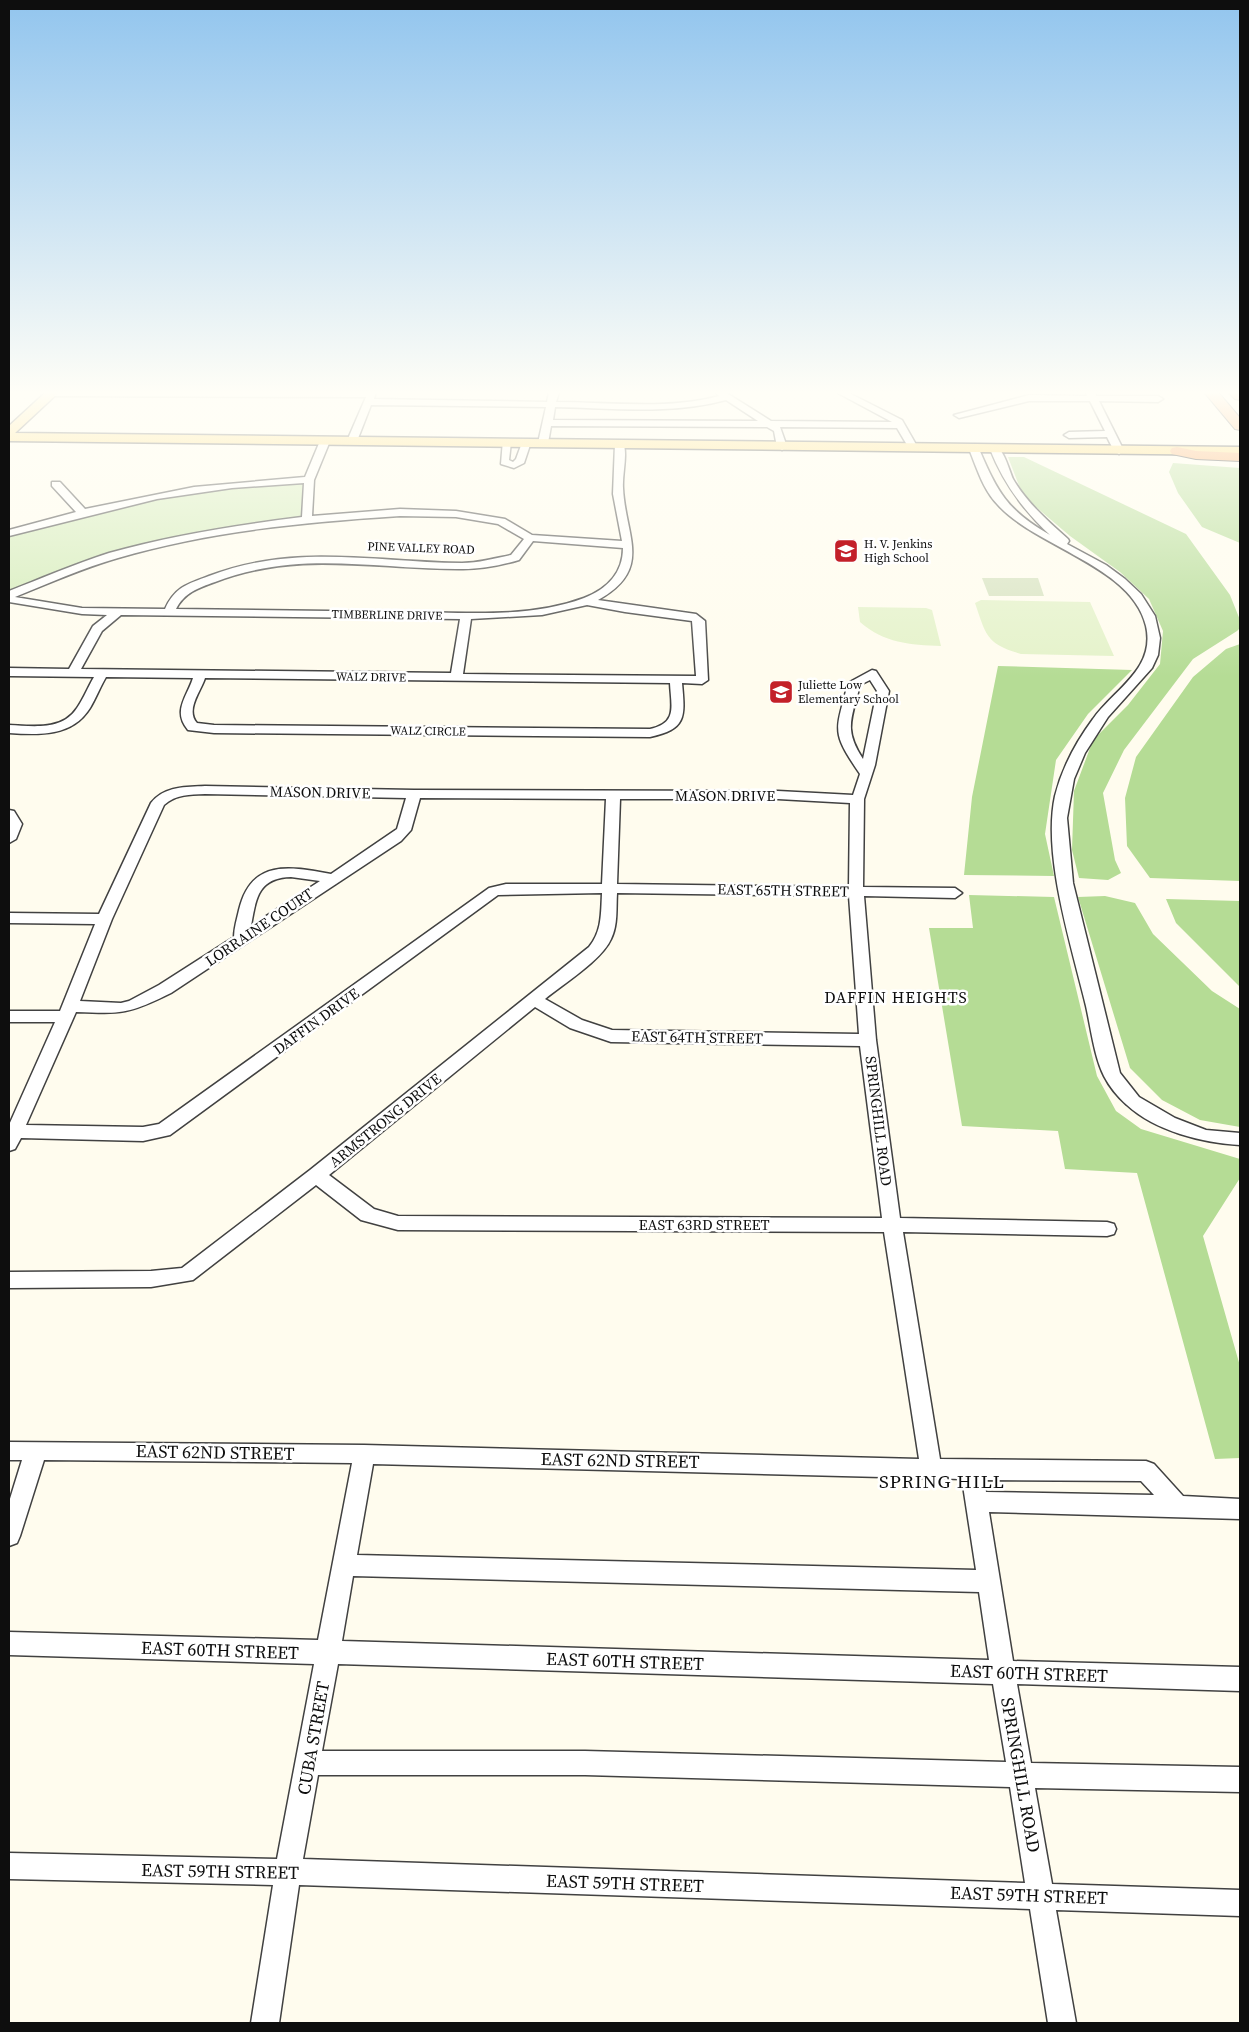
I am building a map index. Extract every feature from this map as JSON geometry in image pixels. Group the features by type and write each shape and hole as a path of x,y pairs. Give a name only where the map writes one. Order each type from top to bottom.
{"street":[{"path":"59,487 82,512"},
{"path":"9,533 82,512 174,492 220,487"},
{"path":"307,520 309,487"},
{"name":"TIMBERLINE DRIVE","path":"9,597 82,611 466,616 533,615 586,601 614,586 627,565 628,545 618,496 618,487"},
{"path":"992,487 1001,503 1042,536 1102,567 1136,596 1149,615 1154,642 1151,660 1104,714 1083,744 1066,780 1061,805 1061,862 1112,1075 1133,1101 1169,1123 1205,1136 1240,1139"},
{"path":"1011,487 1018,497 1076,553"},
{"path":"9,597 86,564 164,543 264,525 392,512 460,515 505,524 518,529 530,538 628,545"},
{"name":"PINE VALLEY ROAD","path":"168,612 177,595 198,584 249,568 278,562 319,559 464,566 514,558 530,538"},
{"name":"WALZ DRIVE","path":"9,672 702,680 699,622 696,618 625,610 586,601"},
{"path":"72,672 97,629 119,611"},
{"path":"456,678 466,616"},
{"path":"9,729 61,728 74,722 83,710 102,674"},
{"name":"SPRINGHILL ROAD","path":"866,773 847,745 843,730 854,683 872,674 883,691 862,794 857,799 856,891 868,1040 892,1224 931,1468"},
{"name":"WALZ CIRCLE","path":"200,675 186,714 192,727 200,729 243,730 650,733 664,731 673,726 677,719 676,680"},
{"name":"MASON DRIVE","path":"12,1137 67,1012 104,919 158,803 166,796 179,792 205,790 414,794 778,795 857,799"},
{"name":"LORRAINE COURT","path":"9,1016 121,1008 134,1005 165,990 396,838 404,830 414,794"},
{"name":"ARMSTRONG DRIVE","path":"9,1280 151,1279 186,1275 316,1175 535,1000 594,951 604,938 608,925 613,794"},
{"path":"9,814 15,824 9,839"},
{"path":"244,939 241,936 252,895 262,881 287,872 332,879"},
{"name":"EAST 65TH STREET","path":"610,888 956,893"},
{"name":"DAFFIN DRIVE","path":"12,1137 143,1134 164,1130 494,891 506,889 610,888"},
{"path":"9,918 104,919"},
{"name":"EAST 64TH STREET","path":"535,1000 576,1024 611,1036 868,1040"},
{"name":"EAST 63RD STREET","path":"316,1175 368,1215 398,1223 892,1224 1107,1228"},
{"path":"9,1536 36,1450"},
{"name":"EAST 62ND STREET","path":"9,1451 364,1454 931,1468 1146,1471 1178,1506"},
{"name":"CUBA STREET","path":"265,2023 288,1872 364,1454"},
{"name":"SPRINGHILL ROAD","path":"971,1468 988,1581 1062,2023"},
{"path":"976,1502 1240,1509"},
{"path":"344,1565 988,1581"},
{"name":"EAST 60TH STREET","path":"9,1643 1240,1679"},
{"path":"308,1763 585,1764 1021,1776 1240,1779"},
{"name":"EAST 59TH STREET","path":"9,1866 288,1872 1240,1903"}],"green space":[{"path":"254,487 305,487 303,517 198,534 68,570 9,592 9,535 68,518 179,494"},
{"path":"1019,487 1087,487 1186,534 1230,595 1240,620 1240,628 1237,631 1193,659 1124,750 1103,793 1115,860 1121,873 1108,880 1079,878 1072,850 1074,791 1093,740 1128,705 1160,664 1163,631 1149,599 1120,572 1070,536 1023,496"},
{"path":"1175,487 1240,487 1240,543 1202,527"},
{"path":"982,578 1038,578 1044,596 989,596"},
{"path":"981,600 1090,602 1114,656 1021,654 1009,650 994,642 985,631 975,603"},
{"path":"858,607 926,608 932,610 941,646 908,644 888,639 860,622"},
{"path":"1240,644 1240,881 1150,878 1127,846 1125,798 1136,757 1193,677 1226,649"},
{"path":"998,666 1132,670 1088,714 1056,760 1045,834 1054,876 964,875 972,797"},
{"path":"969,895 1054,897 1097,1076 1116,1111 1141,1129 1240,1159 1240,1178 1203,1236 1240,1366 1240,1458 1215,1459 1137,1173 1065,1169 1058,1131 962,1126 929,928 973,928"},
{"path":"1105,896 1135,903 1153,934 1212,991 1240,1009 1240,1127 1200,1120 1162,1100 1130,1068 1078,897"},
{"path":"1166,899 1240,901 1240,987 1176,923"}],"place":[{"name":"H. V. Jenkins High School","path":"846,551"},
{"name":"Juliette Low Elementary School","path":"781,692"}],"district":[{"name":"DAFFIN HEIGHTS","path":"896,997"},
{"name":"SPRING HILL","path":"942,1481"}]}
